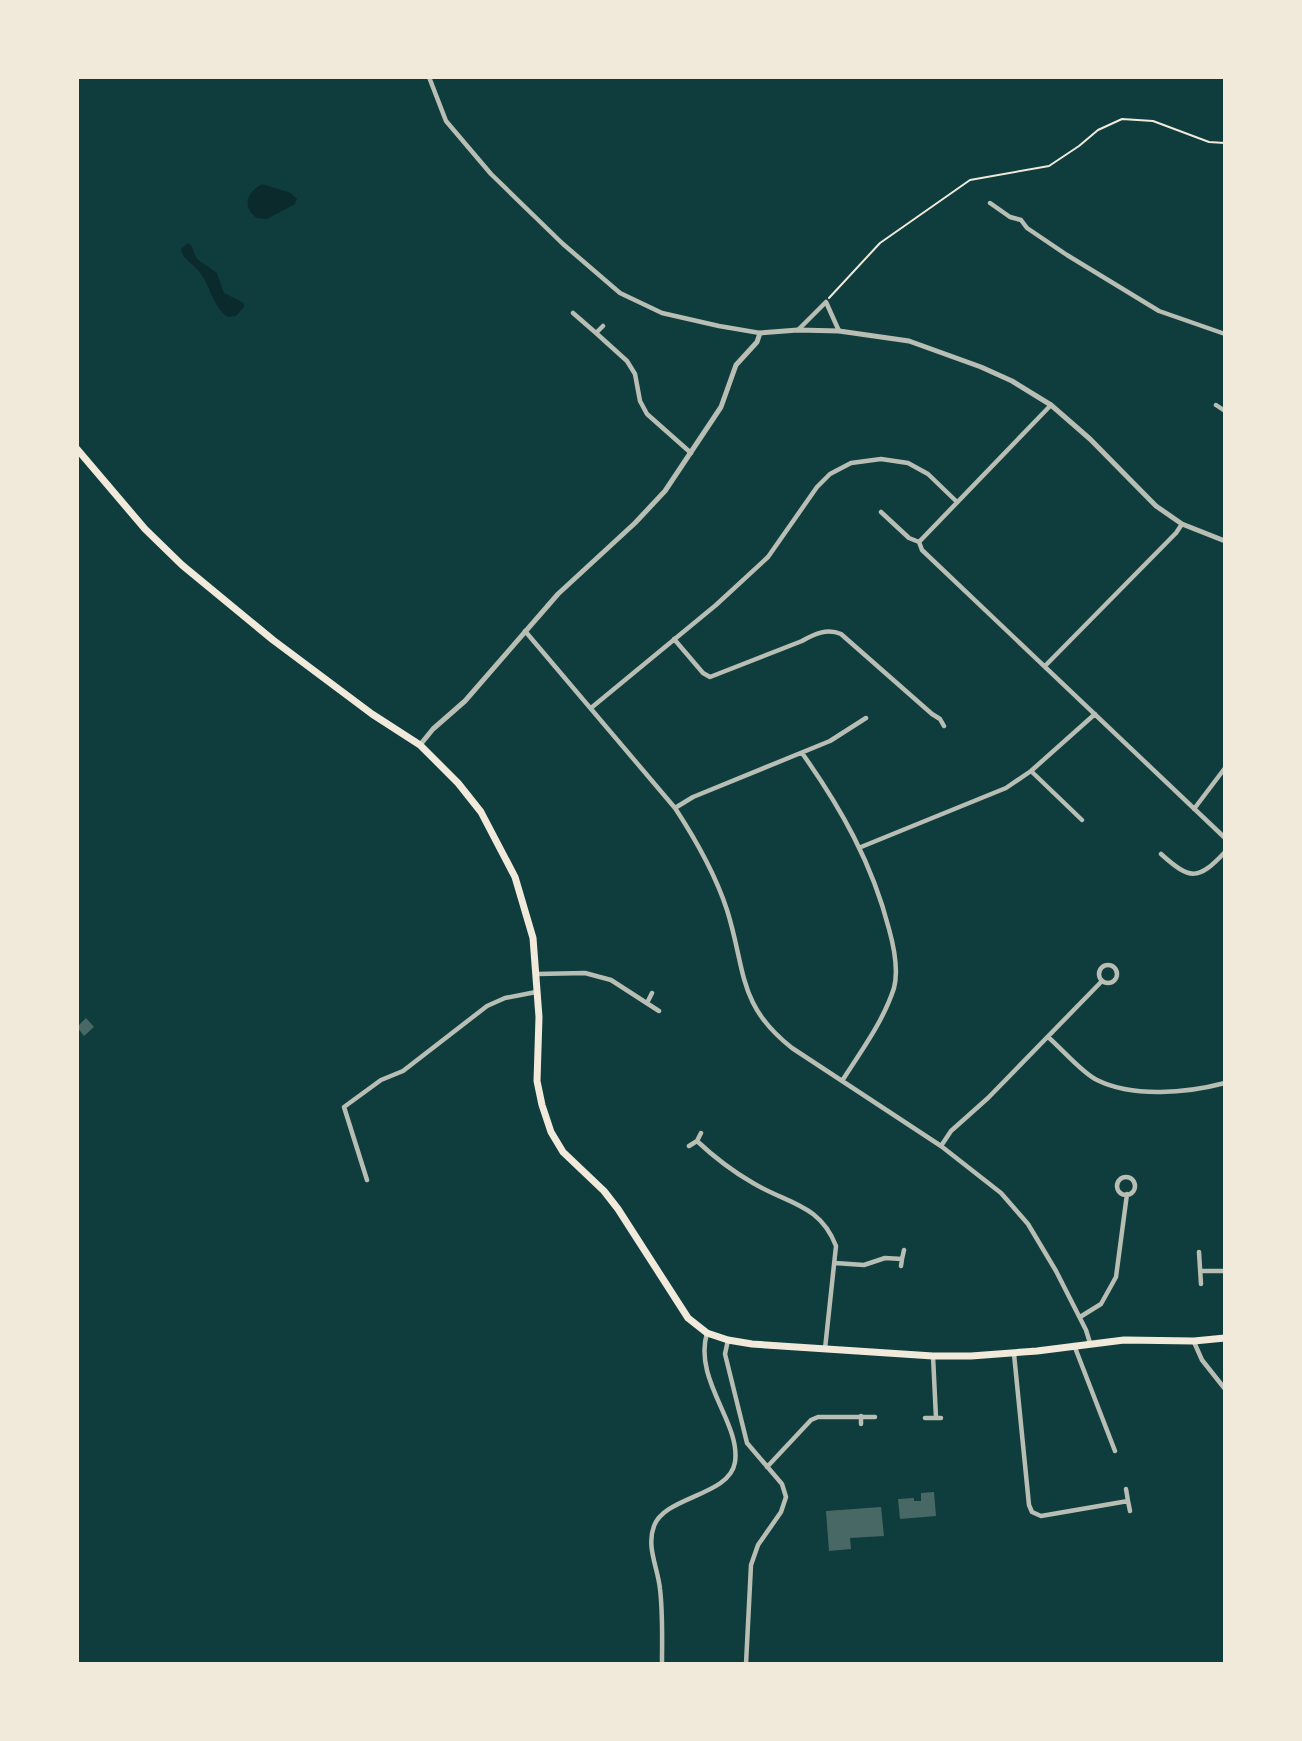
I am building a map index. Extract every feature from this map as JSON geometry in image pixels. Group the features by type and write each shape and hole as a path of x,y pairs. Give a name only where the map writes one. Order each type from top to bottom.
{"main road":[{"path":"77,449 145,529 191,572 273,640 372,714 420,745 458,783 493,831 515,877 533,938 539,1017 537,1081 551,1132 563,1152 604,1191 618,1209 688,1318 708,1333 727,1340 933,1356 1014,1353 1124,1340 1194,1341 1225,1338"}],"street":[{"path":"429,77 446,121 491,174 563,244 620,293 662,313 761,333 839,331 909,341 991,372 1051,405 1090,439 1156,506 1182,524 1225,541"},
{"path":"990,203 1010,217 1021,220 1027,228 1067,255 1159,311 1225,334"},
{"path":"798,330 826,302 839,331"},
{"path":"573,313 628,361 635,374 640,401 647,414 692,453"},
{"path":"596,333 603,326"},
{"path":"420,745 433,729 465,701 558,594 658,499 721,407 736,365 757,342 761,333"},
{"path":"919,542 1051,405"},
{"path":"1216,405 1225,411"},
{"path":"591,708 716,605 768,557 817,486 830,474 851,463 881,458 908,463 928,474 956,501"},
{"path":"881,512 909,538 919,542 922,550 1225,838"},
{"path":"1045,666 1182,524"},
{"path":"525,631 675,808 695,838 727,912 743,983 756,1012 773,1034 941,1146 1001,1192 1028,1224 1080,1317 1090,1343"},
{"path":"674,639 703,674 710,677 802,642 815,633 834,631 841,634 940,719 944,726"},
{"path":"861,848 952,812 1010,785 1031,771 1095,714"},
{"path":"675,808 693,797 830,741 866,718"},
{"path":"802,752 834,799 861,848 881,896 895,951 895,985 881,1021 842,1081"},
{"path":"1194,809 1225,768"},
{"path":"1031,771 1082,820"},
{"path":"1161,854 1179,870 1200,874 1209,869 1225,852"},
{"path":"1112,966 1117,973 1115,979 1108,983 1102,981 1099,973 1101,968 1112,966"},
{"path":"537,974 584,973 611,980 659,1011"},
{"path":"941,1146 951,1131 1102,981"},
{"path":"367,1180 344,1107 381,1080 403,1071 487,1006 505,998 537,992"},
{"path":"647,1003 652,993"},
{"path":"1048,1037 1095,1080 1137,1093 1210,1087 1225,1083"},
{"path":"689,1146 697,1141 701,1133"},
{"path":"697,1141 722,1164 754,1185 808,1209 820,1218 831,1232 836,1246 825,1349"},
{"path":"1080,1317 1101,1304 1116,1277 1127,1194"},
{"path":"901,1266 904,1250"},
{"path":"1199,1252 1201,1284"},
{"path":"835,1263 864,1265 885,1258 902,1259"},
{"path":"1202,1271 1225,1271"},
{"path":"662,1664 660,1586 652,1542 654,1526 669,1508 692,1499 732,1471 735,1462 734,1444 712,1388 704,1353 708,1333"},
{"path":"727,1340 725,1354 747,1443 784,1488 786,1502 758,1545 751,1565 746,1664"},
{"path":"1194,1341 1202,1360 1225,1388"},
{"path":"1074,1345 1115,1451"},
{"path":"1014,1353 1032,1512 1041,1516 1128,1501"},
{"path":"925,1418 939,1418 933,1356"},
{"path":"861,1416 861,1424"},
{"path":"767,1467 811,1420 818,1417 875,1417"},
{"path":"734,1444 747,1443"},
{"path":"1126,1489 1130,1511"}],"path":[{"path":"826,302 880,243 970,180 1049,166 1098,130 1122,119 1153,121 1209,142 1225,143"}],"water":[{"path":"262,184 291,193 297,199 295,204 267,219 257,218 249,209 248,200 253,191"},
{"path":"188,243 197,259 217,273 224,293 244,303 236,316 228,317 222,312 198,270 183,255 181,249"}],"building":[{"path":"86,1018 94,1027 84,1036 77,1027"},
{"path":"934,1492 936,1516 900,1519 898,1499 914,1498 914,1501 921,1501 921,1493"},
{"path":"881,1507 884,1536 850,1538 851,1549 829,1551 826,1511"}]}
